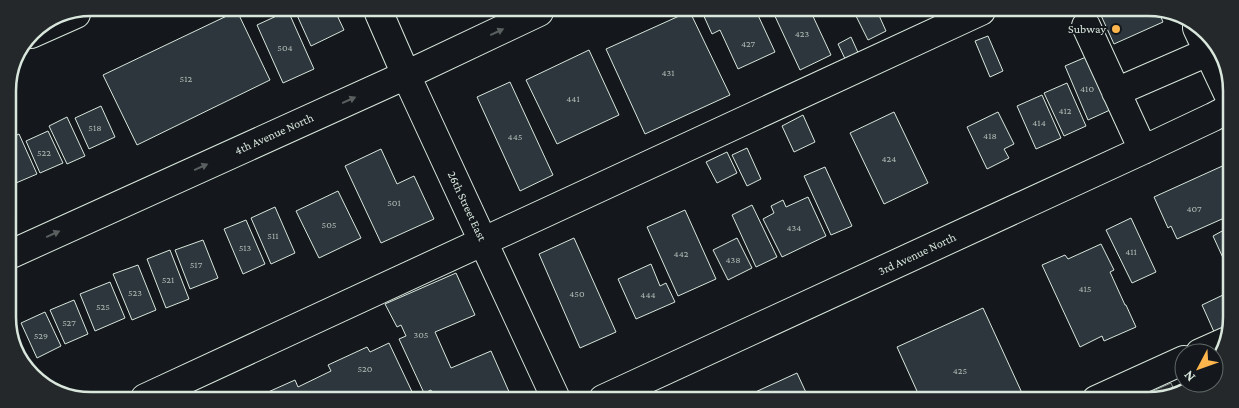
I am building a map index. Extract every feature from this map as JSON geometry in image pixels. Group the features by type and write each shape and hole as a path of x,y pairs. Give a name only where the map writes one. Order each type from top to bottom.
{"street":[{"name":"26th Street East","path":"380,16 553,392"},
{"name":"4th Avenue North","path":"16,252 530,16"},
{"path":"159,392 804,91 970,16"},
{"path":"1086,26 1143,150"},
{"path":"1204,42 1221,80"},
{"path":"1116,92 1208,52"},
{"name":"3rd Avenue North","path":"618,392 1223,112"},
{"path":"1114,392 1174,365"}],"shaded area":[{"path":"1171,383 1173,387 1162,390 1151,392"}],"building":[{"path":"227,16 239,16 270,80 137,145 103,75"},
{"path":"276,16 290,16 314,69 283,83 257,25"},
{"path":"297,16 337,16 344,30 311,46"},
{"path":"679,16 692,16 730,95 645,134 606,49"},
{"path":"704,16 758,16 775,52 738,69 720,30 712,34"},
{"path":"775,16 813,16 831,55 800,70"},
{"path":"856,16 879,16 886,31 868,40"},
{"path":"1101,16 1161,18 1163,22 1114,44"},
{"path":"988,36 1003,71 990,77 975,41"},
{"path":"851,37 860,57 847,63 838,44"},
{"path":"589,50 619,115 557,144 526,80"},
{"path":"1086,57 1110,110 1088,120 1065,66"},
{"path":"510,82 553,175 520,191 477,97"},
{"path":"1067,83 1086,126 1064,136 1044,93"},
{"path":"1042,95 1061,138 1036,149 1017,106"},
{"path":"101,106 115,137 89,149 75,118"},
{"path":"894,112 928,183 884,204 850,133"},
{"path":"998,112 1014,144 1004,149 1009,158 987,169 967,127"},
{"path":"803,115 815,142 794,152 782,126"},
{"path":"67,117 85,156 67,164 49,126"},
{"path":"48,131 63,163 40,173 26,141"},
{"path":"19,134 37,174 16,183 16,135"},
{"path":"747,148 761,179 747,186 732,155"},
{"path":"381,149 397,184 414,176 434,219 381,243 345,166"},
{"path":"727,152 737,173 717,183 706,162"},
{"path":"1223,166 1223,221 1222,219 1177,239 1171,226 1168,228 1154,197"},
{"path":"825,167 852,226 831,235 804,176"},
{"path":"338,191 361,238 319,258 296,211"},
{"path":"808,197 826,236 782,257 763,219 774,213 771,206 783,200 786,207"},
{"path":"752,205 777,257 756,267 732,215"},
{"path":"275,207 295,253 271,264 251,218"},
{"path":"685,210 716,279 678,296 647,227"},
{"path":"1131,218 1156,272 1132,283 1106,230"},
{"path":"246,220 265,264 243,274 224,229"},
{"path":"1223,231 1223,258 1213,236"},
{"path":"574,238 616,332 580,348 539,254"},
{"path":"737,238 752,268 728,280 713,250"},
{"path":"203,240 218,278 190,289 175,250"},
{"path":"1101,244 1114,270 1110,272 1136,327 1104,341 1102,336 1080,347 1042,265 1065,255 1068,259"},
{"path":"170,250 189,299 166,308 147,259"},
{"path":"651,264 660,286 666,283 675,302 636,319 618,279"},
{"path":"138,265 156,310 132,320 113,274"},
{"path":"456,273 475,315 435,332 451,368 491,351 509,392 432,392 431,390 424,392 399,339 406,336 401,325 397,327 385,304"},
{"path":"110,282 125,318 95,331 80,294"},
{"path":"1223,295 1221,331 1215,334 1202,305"},
{"path":"74,300 88,334 65,344 50,310"},
{"path":"983,308 1022,392 917,392 897,347"},
{"path":"45,312 61,346 37,358 21,323"},
{"path":"389,343 412,392 268,392 295,380 298,387 331,371 328,365 367,347 370,352"},
{"path":"797,373 806,392 755,392"}],"place":[{"name":"Subway","path":"1116,29"}]}
